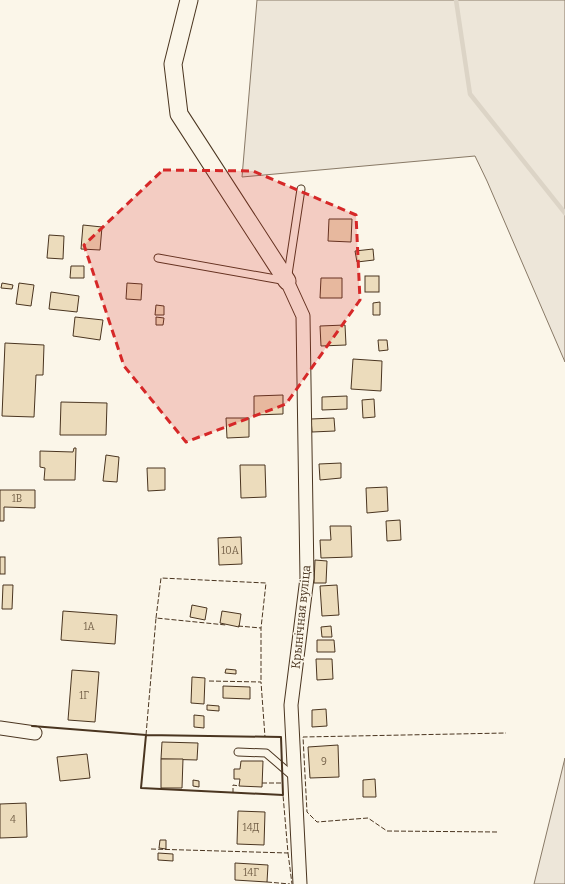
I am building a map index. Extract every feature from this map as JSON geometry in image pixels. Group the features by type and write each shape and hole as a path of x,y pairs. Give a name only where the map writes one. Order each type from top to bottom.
{"street":[{"path":"189,0 173,64 178,114 287,281"},
{"name":"Крынічная вуліца","path":"287,281 302,316 307,578 291,705 300,884"},
{"path":"0,728 35,733"}],"lane":[{"path":"158,258 287,281 301,189"},
{"path":"238,752 266,753 295,778"}],"highlighted area":[{"path":"163,170 253,171 356,215 360,300 286,404 186,442 124,366 84,245"}],"shaded area":[{"path":"257,0 565,0 565,362 475,156 242,177"},
{"path":"565,758 565,884 534,884"}],"building":[{"path":"329,219 352,219 351,242 328,241"},
{"path":"83,225 102,227 100,250 81,249"},
{"path":"49,235 64,236 63,259 47,258"},
{"path":"373,249 374,260 357,262 355,251"},
{"path":"71,266 84,266 84,278 70,278"},
{"path":"365,276 379,276 379,292 365,292"},
{"path":"321,278 342,278 342,298 320,298"},
{"path":"2,283 13,285 12,289 1,288"},
{"path":"19,283 34,285 31,306 16,304"},
{"path":"127,283 142,284 141,300 126,299"},
{"path":"51,292 79,296 77,312 49,309"},
{"path":"380,302 380,315 373,315 373,303"},
{"path":"156,305 164,306 164,315 155,315"},
{"path":"75,317 103,320 100,340 73,336"},
{"path":"156,317 164,318 163,325 156,325"},
{"path":"345,325 346,345 321,346 320,326"},
{"path":"378,340 387,340 388,350 379,351"},
{"path":"5,343 44,345 43,375 36,375 34,417 2,416"},
{"path":"353,359 382,361 381,391 351,389"},
{"path":"283,395 283,414 254,415 254,396"},
{"path":"347,396 347,409 322,410 322,397"},
{"path":"374,399 375,417 363,418 362,400"},
{"path":"61,402 107,403 106,435 60,435"},
{"path":"226,418 249,418 249,437 227,438"},
{"path":"334,418 335,431 312,432 311,419"},
{"path":"74,448 76,448 75,480 44,480 45,468 40,467 40,451 73,452"},
{"path":"106,455 119,457 117,482 103,481"},
{"path":"341,463 341,478 320,480 319,464"},
{"path":"240,465 265,465 266,497 241,498"},
{"path":"147,468 165,468 165,490 148,491"},
{"path":"387,487 388,511 367,513 366,488"},
{"path":"0,490 35,490 35,508 4,507 4,521 0,521"},
{"path":"400,520 401,540 387,541 386,521"},
{"path":"330,526 351,526 352,557 321,558 320,540 331,540"},
{"path":"241,537 242,564 219,565 218,538"},
{"path":"0,557 5,557 5,574 0,574"},
{"path":"315,560 327,561 326,583 314,583"},
{"path":"3,585 13,585 12,609 2,609"},
{"path":"337,585 339,615 322,616 320,586"},
{"path":"192,605 207,608 205,620 190,617"},
{"path":"63,611 117,615 115,644 61,640"},
{"path":"222,611 241,614 239,627 220,623"},
{"path":"331,626 332,637 322,637 321,627"},
{"path":"317,640 334,640 335,652 317,652"},
{"path":"316,659 332,659 333,679 317,680"},
{"path":"226,669 236,670 236,674 225,673"},
{"path":"72,670 99,672 95,722 68,720"},
{"path":"192,677 205,678 204,704 191,703"},
{"path":"223,686 250,687 250,699 223,698"},
{"path":"207,705 219,706 219,711 207,710"},
{"path":"326,709 327,726 312,727 312,710"},
{"path":"194,715 204,716 204,728 194,727"},
{"path":"162,742 198,743 197,760 161,759"},
{"path":"338,745 339,777 310,778 308,747"},
{"path":"87,754 90,778 60,781 57,757"},
{"path":"161,759 183,759 182,788 161,788"},
{"path":"241,761 263,761 262,787 239,786 240,779 234,779 234,769 240,769"},
{"path":"375,779 376,797 363,797 363,780"},
{"path":"193,780 199,781 199,787 193,786"},
{"path":"26,803 27,837 0,838 0,804"},
{"path":"238,811 265,812 264,845 237,844"},
{"path":"160,840 166,840 166,849 159,848"},
{"path":"158,853 173,854 173,861 158,860"},
{"path":"235,863 268,865 267,882 235,880"}],"waterway":[{"path":"456,0 470,94 565,213"}],"fence":[{"path":"156,618 161,578 266,583 261,628"},
{"path":"146,735 156,618 226,625"},
{"path":"238,626 261,628 261,682"},
{"path":"209,681 261,682 265,737"},
{"path":"497,832 387,831 368,818 317,822 307,812 303,737 506,733"},
{"path":"262,783 283,783"},
{"path":"233,793 233,785 239,786"},
{"path":"151,849 288,853 283,795"},
{"path":"288,853 292,884"},
{"path":"267,882 290,884"}],"wall":[{"path":"32,726 146,735 281,737 283,795 141,788 146,735"}]}
